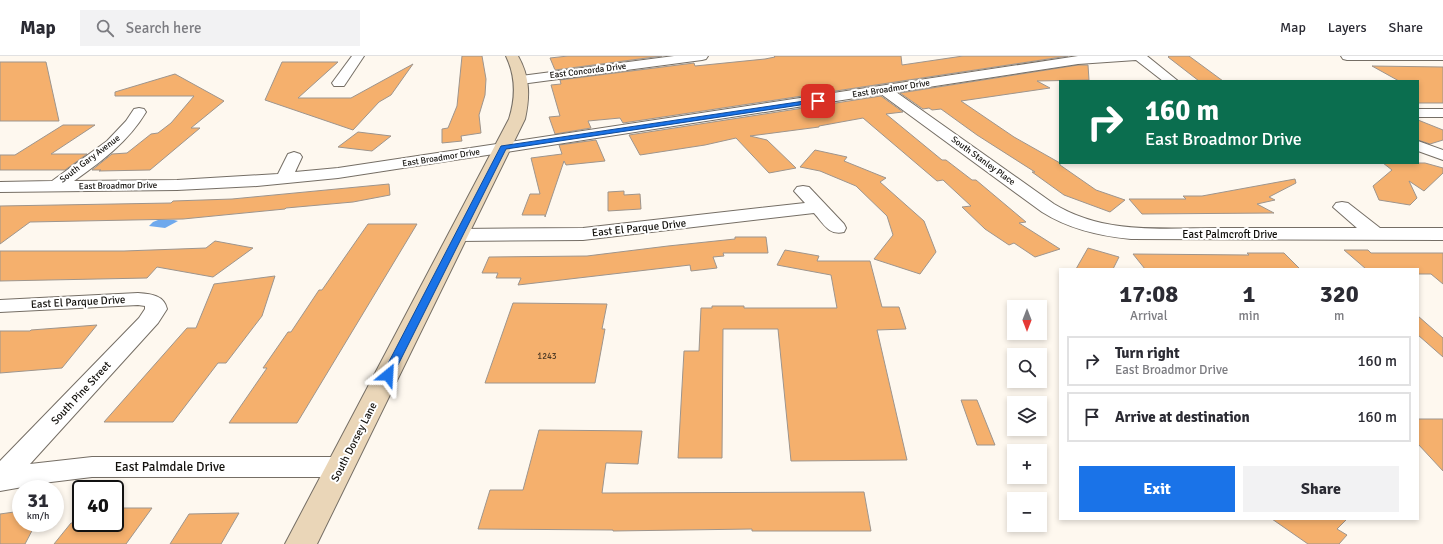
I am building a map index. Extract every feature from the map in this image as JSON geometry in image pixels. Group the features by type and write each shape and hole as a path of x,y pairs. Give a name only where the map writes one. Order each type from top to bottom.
{"street":[{"path":"339,83 358,56"},
{"name":"South Dorsey Lane","path":"301,544 504,148 520,110 522,94 521,80 512,56"},
{"name":"East Concorda Drive","path":"521,80 702,56"},
{"path":"1139,56 1169,80"},
{"name":"East Broadmor Drive","path":"0,187 177,185 284,178 366,169 1078,60 1139,56"},
{"path":"1347,56 1443,56"},
{"name":"South Stanley Place","path":"884,90 1048,208 1070,221 1085,226"},
{"name":"South Gary Avenue","path":"55,187 115,142 130,126 139,112"},
{"path":"1419,113 1443,113"},
{"path":"1419,146 1443,155"},
{"path":"284,178 294,157"},
{"path":"803,191 838,228"},
{"name":"East El Parque Drive","path":"459,235 583,234 762,215 818,207"},
{"path":"1342,207 1376,234"},
{"name":"East Palmcroft Drive","path":"1085,226 1100,230 1131,234 1443,234"},
{"name":"East El Parque Drive","path":"0,306 127,299 148,300 154,303"},
{"name":"South Pine Street","path":"0,480 147,323 156,309 154,303"},
{"name":"East Palmdale Drive","path":"0,480 51,471 92,467 340,467"}],"water":[{"path":"158,220 178,221 165,228 149,226"}],"building":[{"path":"462,56 482,56 486,79 485,95 479,115 481,133 461,136 462,141 442,143 442,129 448,128 457,106"},
{"path":"568,56 662,56 555,70 550,58"},
{"path":"774,56 901,56 902,65 963,56 1068,56 623,123 620,118 588,121 591,128 555,134 549,117 560,116 551,85 561,84 560,80 694,63 695,66 765,59 775,57"},
{"path":"1189,56 1222,80 1198,80 1168,57"},
{"path":"0,62 46,62 59,121 0,121"},
{"path":"282,62 338,62 298,98 351,98 413,64 391,95 379,102 353,130 265,100"},
{"path":"1078,65 1088,65 1089,80 1037,81 1050,88 961,101 1014,137 1059,162 1060,165 1096,190 1125,200 1110,212 1064,195 1032,172 1035,172 977,135 941,109 923,109 900,93"},
{"path":"1372,66 1443,67 1443,103 1419,103 1419,80 1397,80"},
{"path":"175,74 224,101 191,128 200,128 150,170 92,170 112,154 127,153 151,134 158,133 171,123 194,96 115,96 115,92"},
{"path":"881,96 903,112 886,114 942,160 946,160 972,180 976,180 1026,222 1019,223 1060,249 1035,257 1014,243 1009,245 985,229 962,207 971,206 943,180 937,181 863,118 819,127 750,136 767,140 796,168 769,173 736,138 705,145 640,155 629,135"},
{"path":"1419,120 1443,130 1443,140 1430,144 1419,140"},
{"path":"63,125 95,125 51,154 87,154 65,170 0,170 0,155 15,155"},
{"path":"358,132 391,136 372,151 338,147"},
{"path":"596,140 605,161 566,165 564,161 545,217 545,215 522,215 530,194 540,194 531,158 562,154 559,145"},
{"path":"815,150 847,157 844,161 886,178 880,182 924,221 936,252 920,274 874,259 893,235 887,216 856,186 820,171 800,167"},
{"path":"1425,163 1443,168 1443,173 1424,191 1409,181 1417,198 1410,205 1379,200 1373,186 1392,170 1384,164"},
{"path":"1295,179 1296,183 1269,197 1275,200 1257,204 1274,213 1142,214 1129,199 1186,199 1183,196 1202,196"},
{"path":"389,184 390,195 353,202 183,219 30,222 0,244 0,206 171,203 173,201 232,199"},
{"path":"624,191 624,195 640,194 641,209 608,211 608,192"},
{"path":"368,224 417,224 297,423 229,423 267,368 263,368 288,332 291,332 319,290 322,290"},
{"path":"735,237 766,237 768,253 723,253 724,256 713,257 717,268 691,271 690,265 518,285 521,278 496,278 498,273 482,273 489,257 587,256 735,239"},
{"path":"215,241 253,248 213,277 157,267 147,278 0,281 0,251 124,251 206,248"},
{"path":"1088,248 1119,257 1114,268 1077,268"},
{"path":"785,250 819,256 817,261 870,261 882,307 899,307 906,329 877,330 907,460 791,461 778,329 723,329 722,458 678,458 684,351 699,351 701,308 712,308 712,306 744,306 744,308 837,308 831,275 777,265"},
{"path":"1344,250 1368,250 1371,253 1443,253 1443,284 1431,274 1419,274 1419,268 1365,268"},
{"path":"1247,253 1284,253 1299,268 1144,268 1133,254 1249,255"},
{"path":"275,276 262,316 226,363 218,363 173,422 104,422 187,328 196,328 214,284"},
{"path":"513,303 607,304 602,329 605,329 595,383 485,383"},
{"path":"1419,317 1443,338 1443,357 1419,336"},
{"path":"97,325 62,368 0,373 0,331 30,331"},
{"path":"961,400 977,400 995,445 977,445"},
{"path":"1419,419 1443,419 1443,471 1419,445"},
{"path":"539,430 642,431 638,464 606,463 602,493 864,492 871,531 752,531 752,529 613,531 478,529 490,490 523,490"},
{"path":"124,508 152,508 126,544 54,544 71,523 72,532 124,532"},
{"path":"12,512 12,532 31,532 25,544 0,544 0,514"},
{"path":"239,513 221,544 170,544 189,514"},
{"path":"1273,520 1346,520 1337,529 1347,535 1339,544 1308,544"}],"route":[{"path":"388,375 477,198 504,148 818,101"}]}
